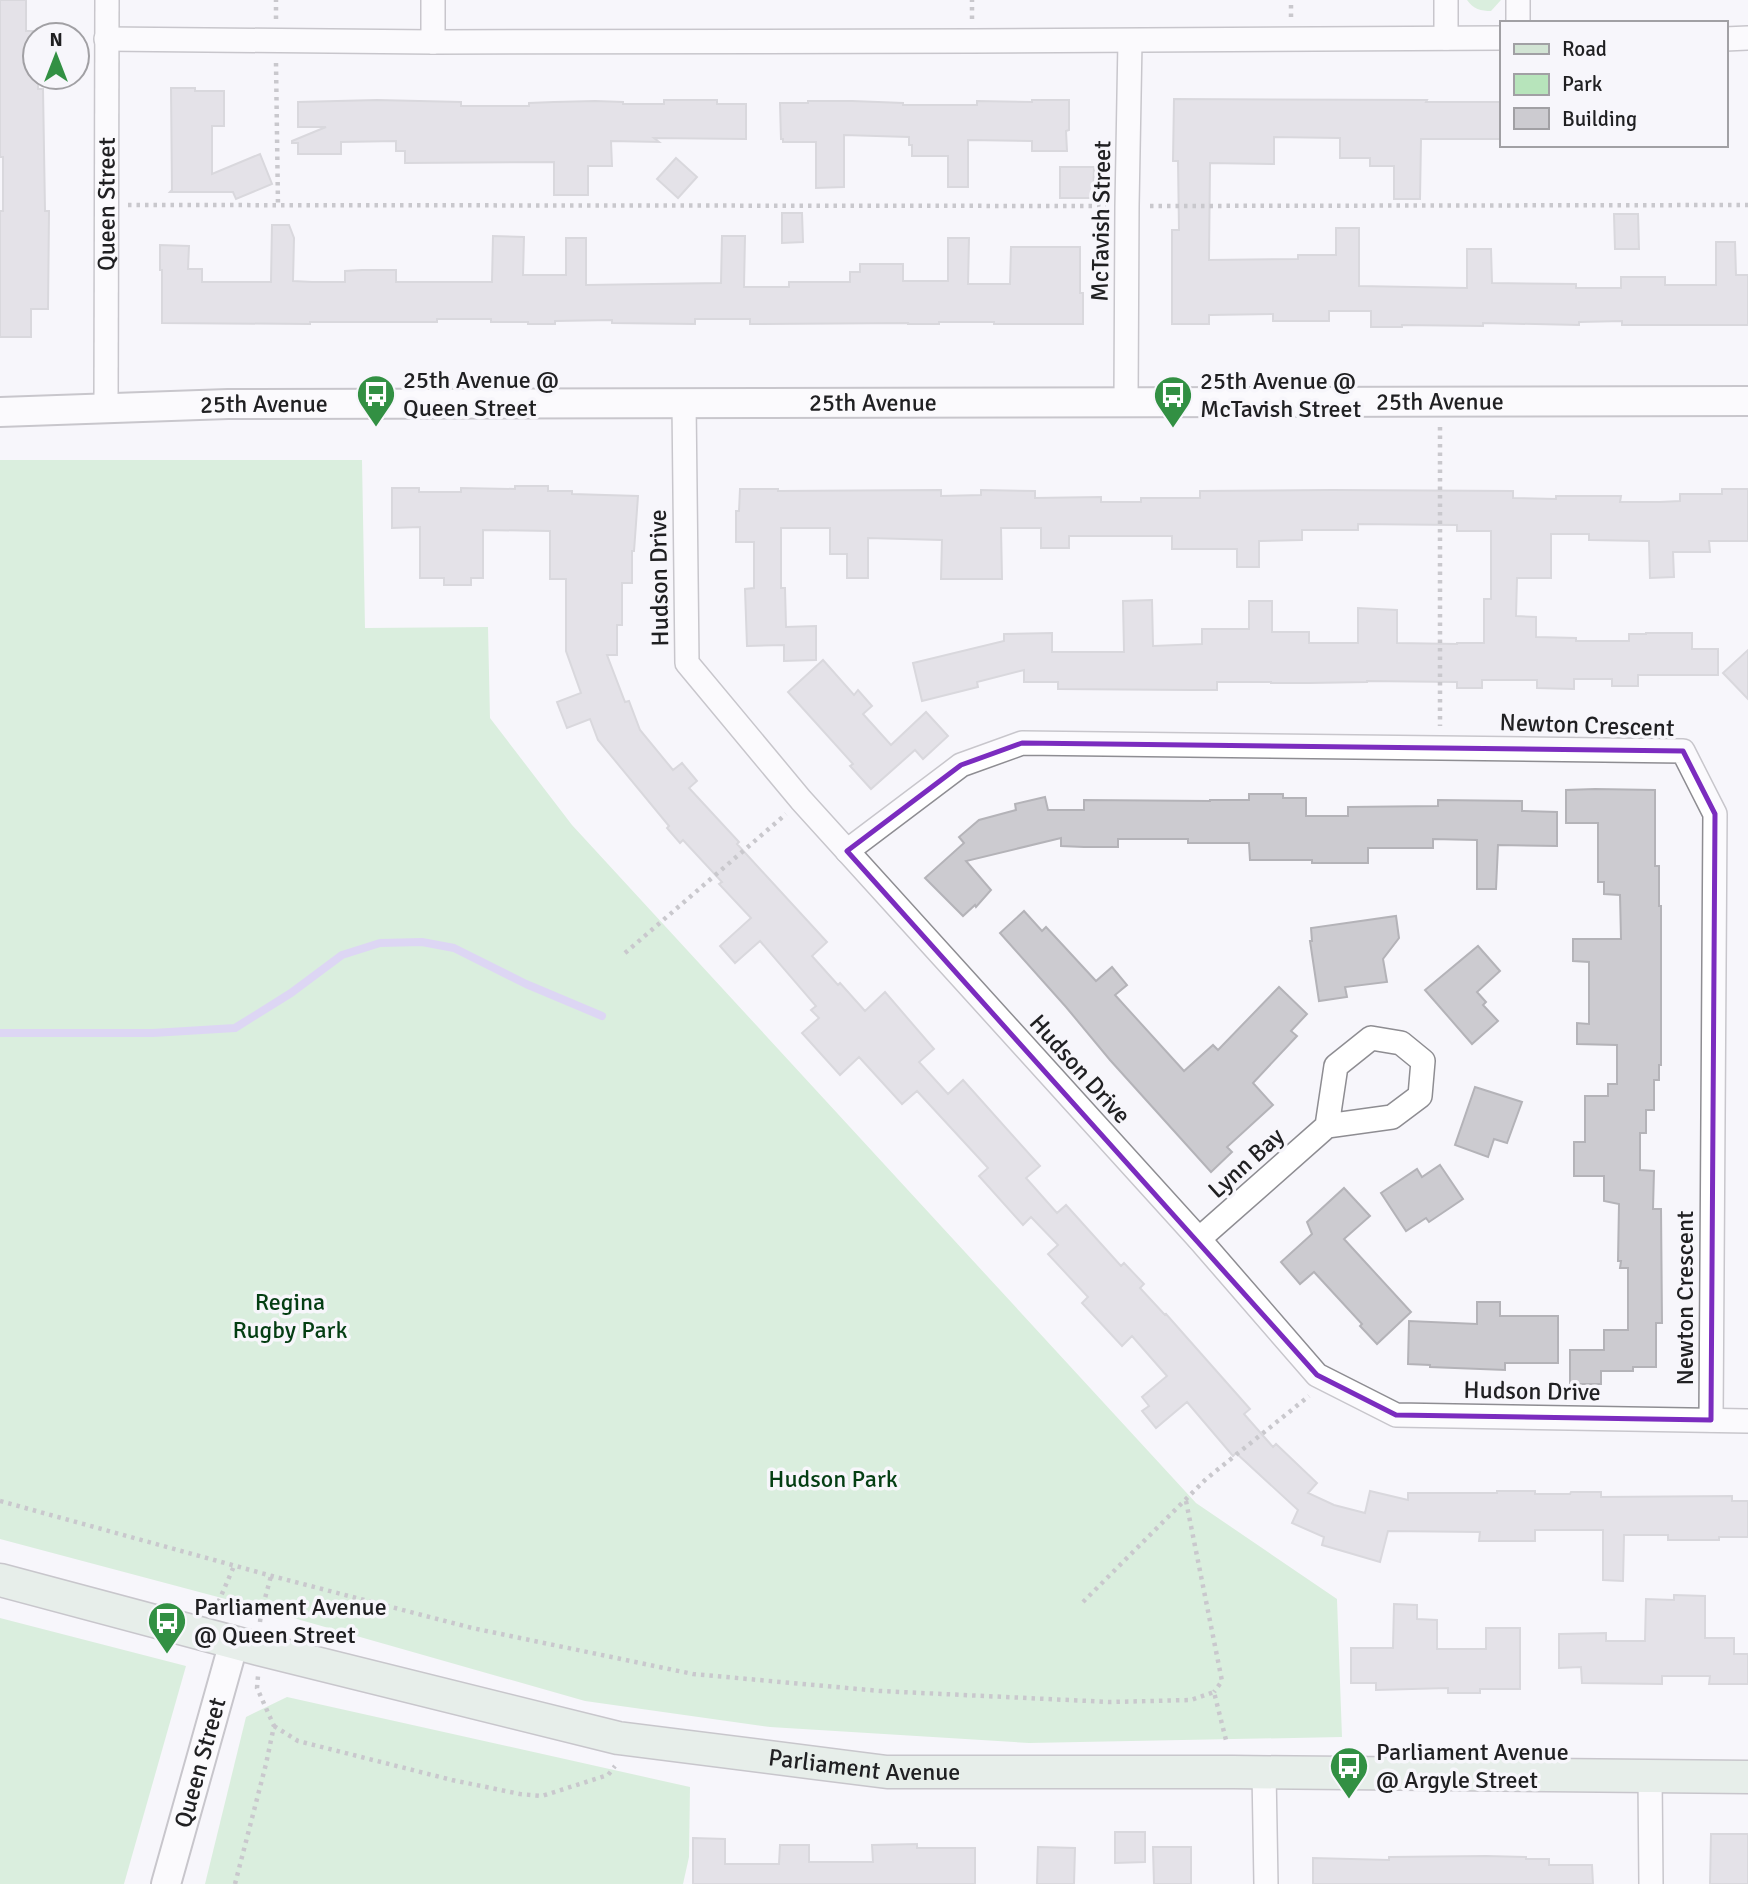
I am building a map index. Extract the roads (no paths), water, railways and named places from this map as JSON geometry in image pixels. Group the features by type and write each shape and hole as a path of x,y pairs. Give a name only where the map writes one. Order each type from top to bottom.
{"main road":[{"name":"Parliament Avenue","path":"0,1580 618,1738 887,1772 1264,1772 1748,1777"}],"street":[{"name":"Queen Street","path":"106,409 107,0"},
{"path":"433,0 433,42"},
{"path":"1446,0 1446,38"},
{"path":"1518,0 1518,21"},
{"path":"106,40 433,42 1500,38"},
{"path":"1727,39 1748,38"},
{"name":"McTavish Street","path":"1126,402 1130,41"},
{"name":"25th Avenue","path":"0,412 228,404 1748,401"},
{"name":"Hudson Drive","path":"684,403 687,663 847,851 1199,1239 1317,1374 1396,1415 1748,1420"},
{"name":"Newton Crescent","path":"847,851 961,765 1022,743 1683,751 1715,814 1711,1420"},
{"path":"1371,1038 1401,1043 1423,1061 1420,1096 1392,1117 1327,1126 1336,1066 1371,1038"},
{"name":"Lynn Bay","path":"1199,1239 1327,1126"},
{"name":"Queen Street","path":"166,1884 219,1638"},
{"path":"1264,1772 1266,1884"},
{"path":"1650,1777 1651,1884"}],"waterway":[{"path":"0,1033 153,1033 235,1028 291,993 342,955 380,943 422,942 454,948 526,984 602,1016"}],"place":[{"name":"25th Avenue @ Queen Street","path":"376,428"},
{"name":"25th Avenue @ McTavish Street","path":"1173,429"},
{"name":"Parliament Avenue @ Queen Street","path":"167,1655"},
{"name":"Parliament Avenue @ Argyle Street","path":"1349,1800"}],"park label":[{"name":"Regina Rugby Park","path":"290,1316"},
{"name":"Hudson Park","path":"833,1479"}]}
